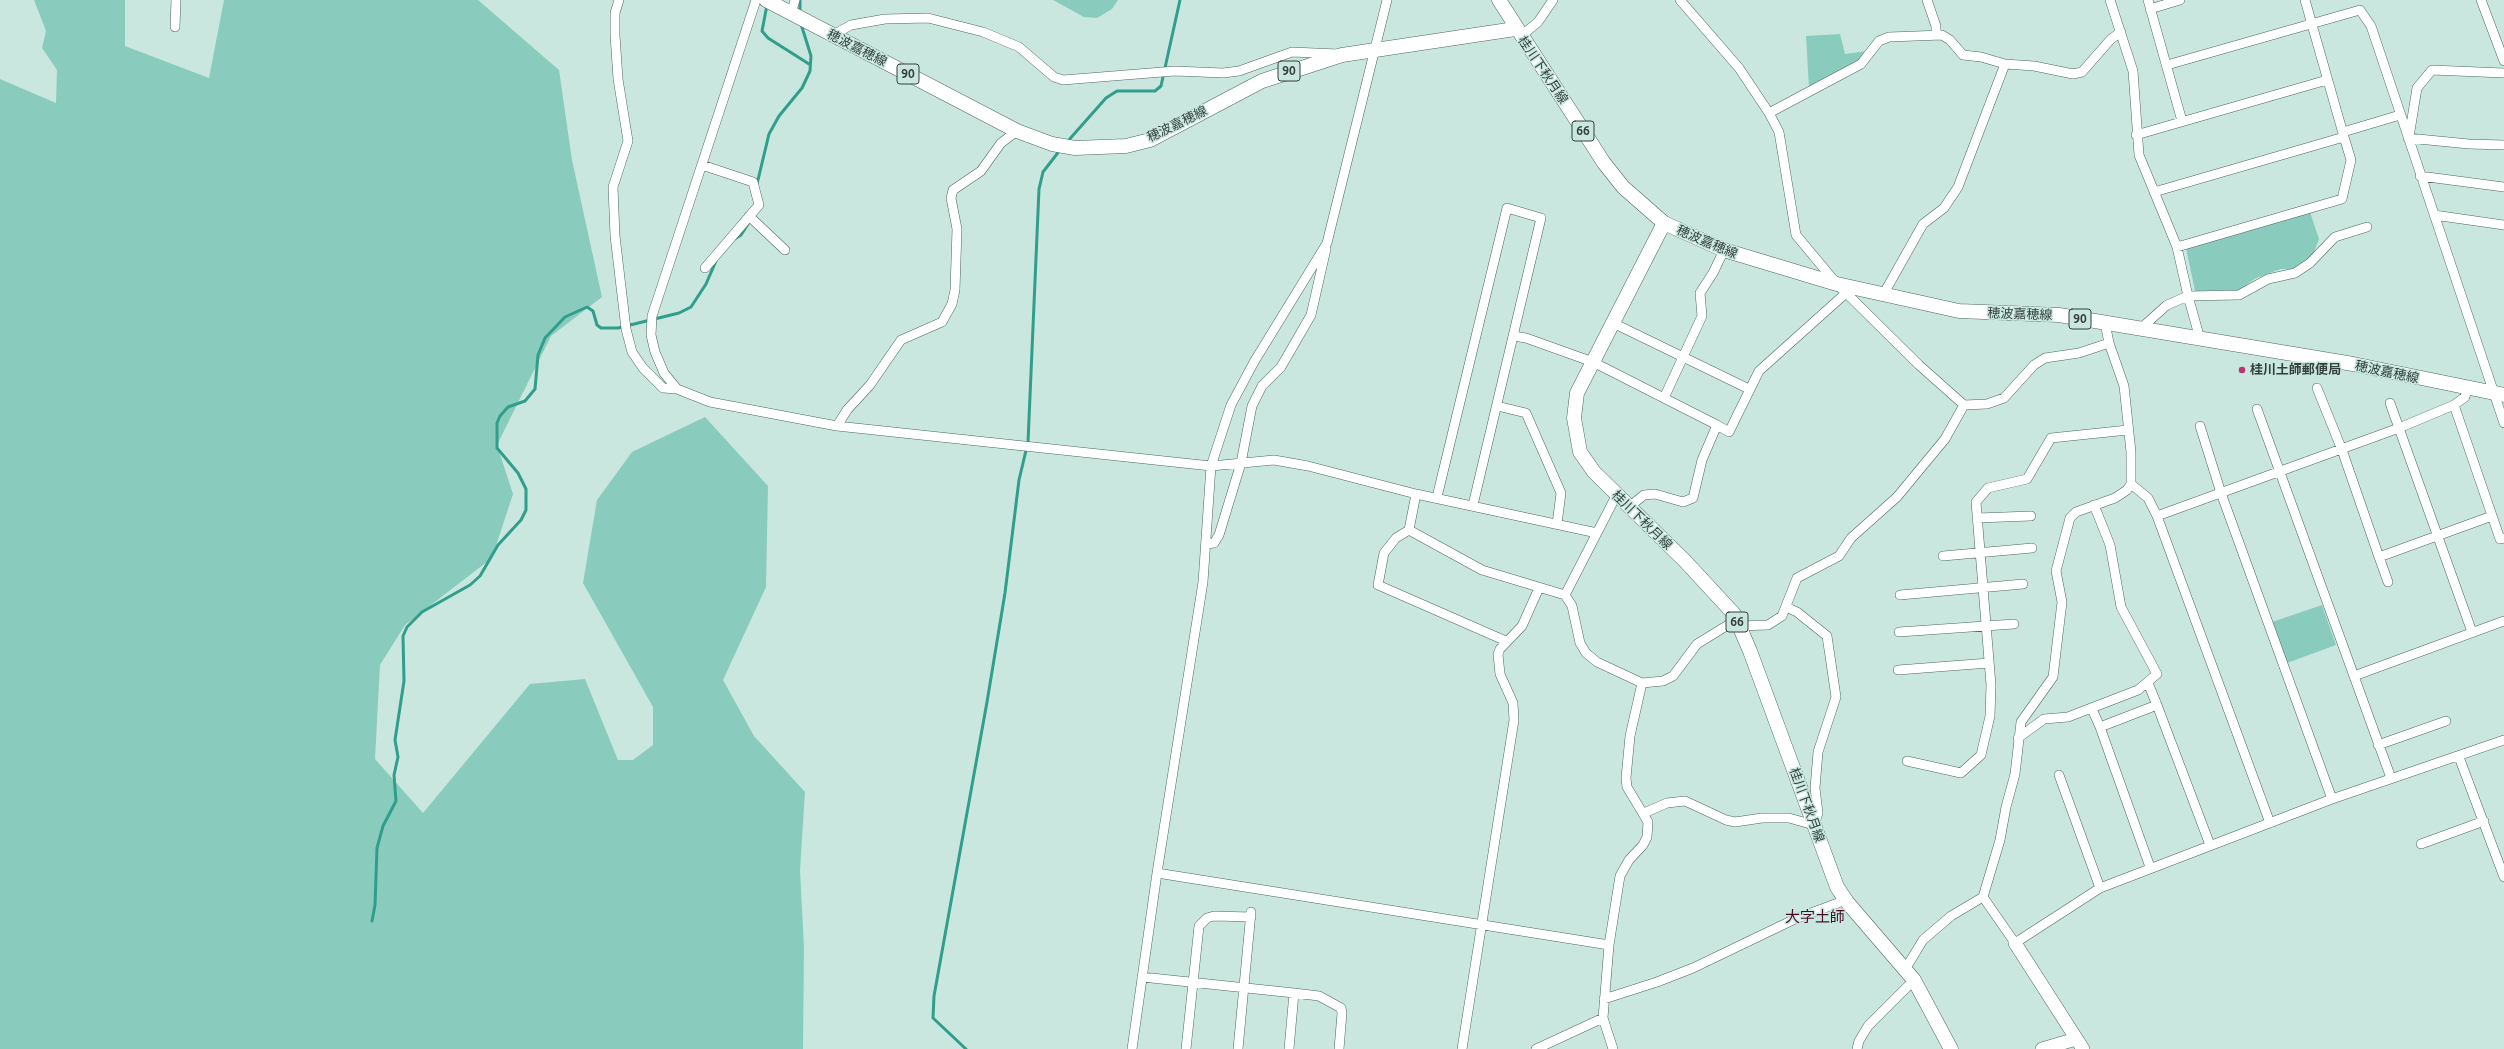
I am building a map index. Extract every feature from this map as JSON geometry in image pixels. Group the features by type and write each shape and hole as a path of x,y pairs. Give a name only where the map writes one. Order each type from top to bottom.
{"main road":[{"name":"穂波嘉穂線","path":"766,0 1017,131 1052,144 1075,148 1126,146 1150,140 1262,81 1342,55 1518,33"},
{"name":"桂川下秋月線","path":"1498,0 1604,164 1623,188 1664,223 1577,393 1574,418 1576,435 1586,462 1616,496 1630,507 1716,593 1738,623 1829,869 1845,898 1906,968 1951,1049"},
{"name":"穂波嘉穂線","path":"1664,223 1724,250 1842,289 1883,295 1959,311 2059,315 2139,330 2353,364 2468,389 2499,394"}],"street":[{"path":"175,27 176,0"},
{"path":"619,0 615,13 617,57 628,141 613,187 615,236 626,329 632,352 642,368 663,388 677,389 710,402 837,426 1211,466 1274,460 1308,466 1416,494 1474,505 1597,533"},
{"path":"677,389 664,373 655,352 651,335 652,316 756,0"},
{"path":"791,14 795,0"},
{"path":"1206,544 1214,543 1219,535 1241,463 1252,406 1262,386 1281,368 1311,315 1322,277 1327,243 1376,51 1387,0"},
{"path":"1518,33 1543,16 1553,0"},
{"path":"1680,0 1739,68 1769,113 1779,132 1796,235 1842,289 1919,365 1964,405 1987,404 2004,398 2034,365 2044,358 2079,353 2109,343"},
{"path":"1927,0 1936,26 1936,35"},
{"path":"2110,0 2133,71 2136,135 2139,155 2177,247 2188,296 2200,339"},
{"path":"2180,0 2149,4 2182,121"},
{"path":"2177,247 2342,199 2351,160 2305,0"},
{"path":"2481,0 2504,61"},
{"path":"2167,65 2360,10 2371,26 2420,176 2499,394 2504,423"},
{"path":"833,35 851,25 885,19 928,18 983,32 1019,47 1054,77 1063,80 1175,71 1223,73 1239,71 1292,52 1320,52 1342,55"},
{"path":"1769,113 1861,64 1880,41 1898,35 1942,35 1950,40 1963,55 1981,57 2005,64 2034,66 2073,74 2082,72 2111,39 2121,32"},
{"path":"1883,295 1923,224 1944,208 1958,187 2005,64"},
{"path":"2408,138 2417,88 2432,70 2504,73"},
{"path":"2136,135 2327,80"},
{"path":"2154,192 2344,134 2400,115"},
{"path":"837,426 846,410 870,385 901,340 942,322 952,304 955,290 957,228 951,198 953,190 981,171 1001,144 1017,131"},
{"path":"2408,138 2469,144 2504,145"},
{"path":"702,165 753,182 759,205 705,268"},
{"path":"2420,176 2504,187"},
{"path":"1436,497 1507,208 1540,218 1474,505"},
{"path":"2434,215 2504,224"},
{"path":"749,216 785,250"},
{"path":"2139,330 2167,305 2188,296 2239,295 2268,279 2295,273 2310,263 2328,242 2335,237 2368,227"},
{"path":"1132,1049 1157,873 1203,582 1211,466 1232,405 1254,362 1327,243"},
{"path":"1664,398 1684,358 1702,316 1700,293 1713,273 1724,250"},
{"path":"1513,336 1526,338 1593,362 1729,432 1759,371 1842,289"},
{"path":"1613,323 1749,389"},
{"path":"1906,968 1923,940 1951,916 1983,897 2000,840 2006,807 2015,774 2018,738 2026,713 2045,690 2053,677 2062,602 2056,571 2070,518 2076,512 2116,498 2127,490 2131,484 2131,452 2124,386 2109,343 2105,323"},
{"path":"2317,388 2342,450 2388,582"},
{"path":"2157,516 2399,428 2454,405 2465,397 2468,389"},
{"path":"2390,403 2472,632"},
{"path":"1409,530 1482,570 1565,595 1572,606 1580,643 1586,653 1597,662 1642,683 1663,681 1673,676 1697,644 1738,623 1768,625 1782,616 1796,578 1839,556 1851,538 1897,497 1935,451 1964,405"},
{"path":"2454,405 2500,539 2504,538"},
{"path":"1497,406 1526,412 1561,493 1557,524"},
{"path":"2257,409 2391,778"},
{"path":"1630,507 1644,495 1655,494 1683,502 1693,498 1702,460 1717,425"},
{"path":"2200,426 2222,493 2332,799"},
{"path":"1907,761 1961,773 1981,755 1990,716 1986,626 1976,502 1988,488 2027,479 2051,438 2128,430"},
{"path":"2131,484 2148,498 2157,516 2270,823"},
{"path":"1416,494 1409,530 1396,538 1384,553 1378,585 1506,641"},
{"path":"1565,595 1616,496"},
{"path":"2018,738 2044,719 2068,717 2138,690 2157,674 2121,607 2110,545 2094,505"},
{"path":"1977,518 2031,516"},
{"path":"2379,557 2492,516"},
{"path":"1943,556 2032,548"},
{"path":"1900,596 2024,584"},
{"path":"1462,1049 1514,720 1513,703 1500,674 1498,663 1500,648 1522,626 1539,588"},
{"path":"1644,813 1667,802 1685,801 1726,820 1735,822 1781,818 1814,826 1818,813 1816,788 1818,752 1836,697 1827,636 1797,612 1786,607"},
{"path":"2354,676 2504,621"},
{"path":"1899,632 2014,624"},
{"path":"1898,670 1988,663"},
{"path":"1613,1049 1603,1018 1609,945 1620,876 1646,837 1648,822 1644,813 1627,787 1626,778 1630,736 1642,683"},
{"path":"2148,683 2210,845"},
{"path":"2100,727 2157,705"},
{"path":"2092,709 2100,727 2150,867"},
{"path":"2378,745 2446,721"},
{"path":"2015,943 2100,888 2150,867 2332,799 2504,740"},
{"path":"2459,756 2504,877"},
{"path":"2059,775 2100,888"},
{"path":"2421,844 2484,821"},
{"path":"1157,873 1609,945"},
{"path":"1983,897 2015,943 2079,1044 2042,1049"},
{"path":"1604,999 1671,976 1795,919 1838,903 1845,898"},
{"path":"1186,1049 1198,931 1202,921 1214,916 1251,915 1238,1049"},
{"path":"1142,977 1319,996 1340,1008 1342,1013 1339,1049"},
{"path":"1857,1049 1859,1041 1868,1026 1914,980"},
{"path":"1289,1049 1294,993"},
{"path":"1536,1049 1603,1018"}],"green space":[{"path":"34,0 125,0 125,46 209,78 224,0 478,0 559,70 572,160 602,297 551,336 497,445 513,494 492,558 405,625 380,665 375,759 423,813 530,684 585,679 618,760 633,760 653,745 653,707 583,583 597,500 632,452 705,417 768,486 766,587 723,680 754,736 805,792 800,870 804,948 803,1049 0,1049 0,79 56,103 57,70 42,48 46,31"},
{"path":"1053,0 1118,0 1112,9 1097,18 1084,17"},
{"path":"1840,34 1845,54 1867,51 1859,62 1809,88 1806,36"},
{"path":"2310,212 2319,239 2313,255 2297,269 2281,269 2256,278 2239,290 2195,291 2186,248"},
{"path":"2322,605 2336,645 2287,663 2272,622"}],"waterway":[{"path":"800,0 800,12"},
{"path":"1067,142 1106,98 1117,91 1155,91 1161,86 1180,0"},
{"path":"767,5 762,31 768,38 809,64"},
{"path":"757,184 769,134 779,116 802,88 810,71 811,56 801,24"},
{"path":"966,1049 933,1018 934,996 987,702 1005,593 1019,480 1028,442 1039,189 1043,172 1060,150"},
{"path":"733,240 741,235 748,224"},
{"path":"372,921 375,905 377,848 383,826 396,801 394,775 398,757 395,740 404,681 403,636 407,627 422,612 470,585 480,576 498,545 521,520 526,510 526,489 518,473 497,448 497,423 500,416 508,407 525,401 535,389 538,355 545,338 565,317 587,307 593,311 597,325 601,328 618,328 679,313 691,307 706,284 716,261"}],"place":[{"name":"桂川土師郵便局","path":"2242,370"}],"district":[{"name":"大字土師","path":"1815,917"}]}
